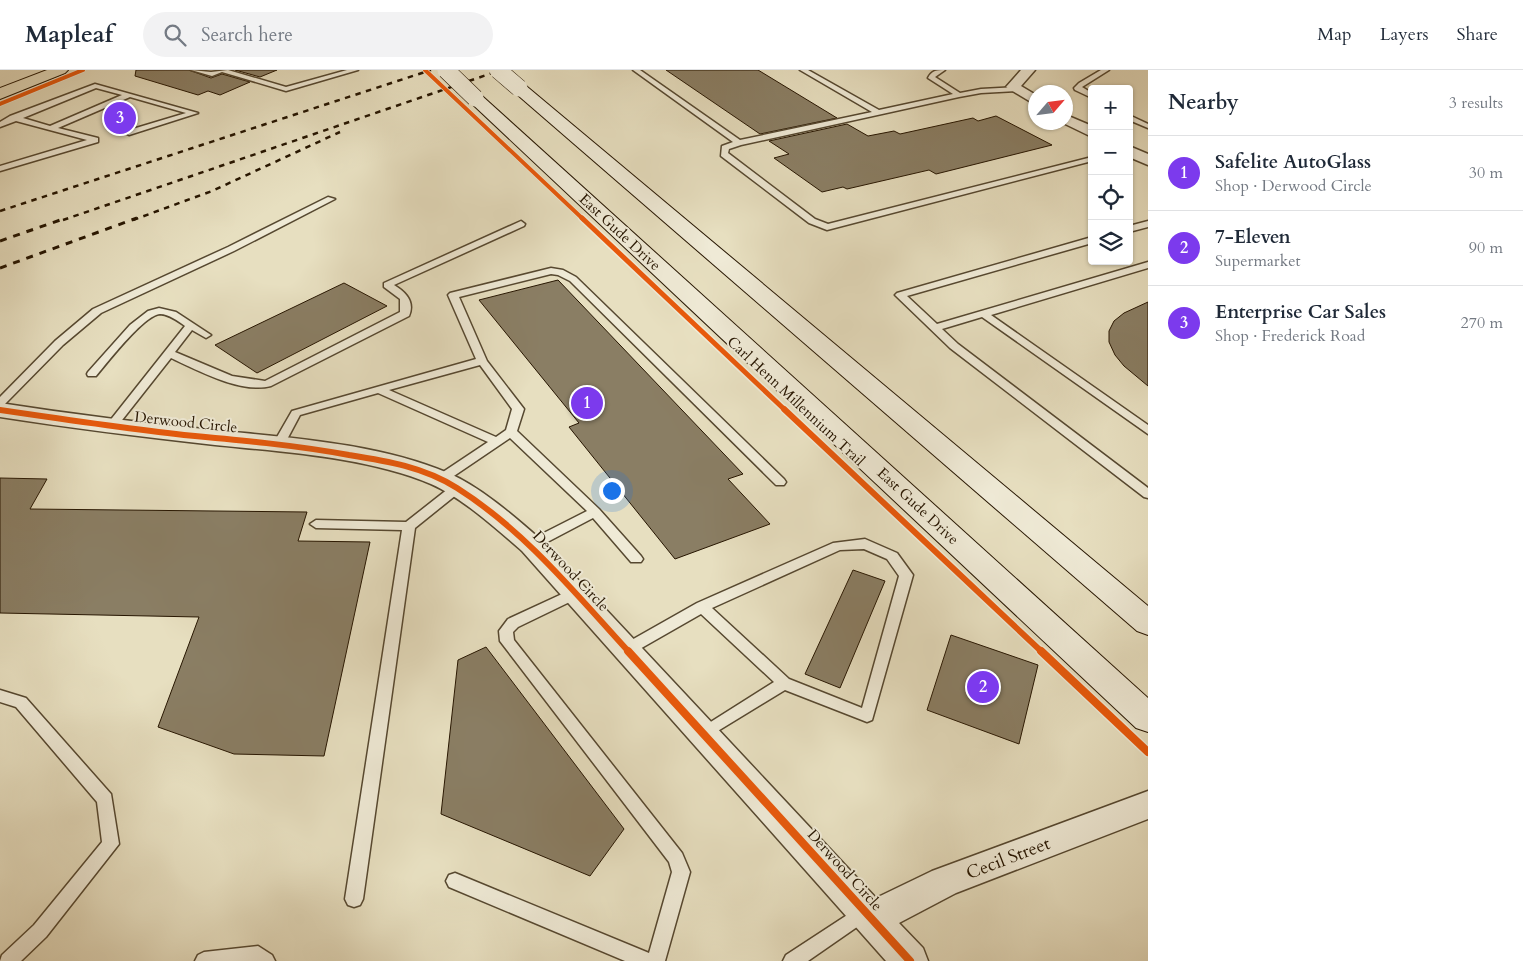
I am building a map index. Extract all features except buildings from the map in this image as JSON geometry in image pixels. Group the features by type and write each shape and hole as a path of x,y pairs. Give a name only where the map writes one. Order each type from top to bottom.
{"main road":[{"path":"0,94 60,70"},
{"name":"East Gude Drive","path":"446,70 1148,718"},
{"path":"498,70 1148,623"}],"street":[{"path":"1028,70 1013,87 1028,96"},
{"path":"1073,122 1088,130"},
{"path":"1133,153 1148,160"},
{"name":"Derwood Circle","path":"0,410 111,427 279,444 402,464 449,483 506,523 531,545 910,961"},
{"name":"Cecil Street","path":"868,915 944,882 1148,806"}],"lane":[{"path":"194,70 212,74 221,70 286,88 355,70"},
{"path":"636,70 739,143"},
{"path":"803,70 879,113"},
{"path":"942,70 932,74 931,78 959,95"},
{"path":"1088,94 1078,88 1081,84 1106,70"},
{"path":"0,125 95,86 194,113 129,134"},
{"path":"1017,89 981,91 959,95 739,143 725,148 724,154 812,221 827,227 1088,161"},
{"path":"51,128 129,94"},
{"path":"0,116 95,140 0,169"},
{"path":"1133,119 1148,126"},
{"path":"0,404 59,342 97,311 231,249 331,199"},
{"path":"169,353 230,380 246,384 267,384 406,314 407,304 404,296 387,285 520,224"},
{"path":"1133,228 1148,224"},
{"path":"1088,241 900,295 954,346 1148,494"},
{"path":"936,328 1148,265"},
{"path":"354,899 409,526 449,483 496,441 511,432 518,409 482,361 454,295 551,271 560,272 573,279 780,482"},
{"path":"92,374 144,317 158,311 172,314 206,335"},
{"path":"984,314 1148,430"},
{"path":"111,427 191,326"},
{"path":"279,444 296,413 482,361"},
{"path":"380,389 496,441"},
{"path":"511,432 595,512 636,559"},
{"path":"531,545 595,512"},
{"path":"316,524 409,526"},
{"path":"626,650 702,607 838,546 865,544 892,556 906,575 867,716 784,684 702,607"},
{"path":"575,594 513,623 506,631 507,641 676,858 680,872 656,961"},
{"path":"703,734 784,684"},
{"path":"0,696 21,702 105,799 111,844 40,931 8,961"},
{"path":"455,881 647,961"},
{"path":"792,961 868,915"},
{"path":"204,961 258,955 266,961"}],"railway":[{"path":"0,211 431,70"},
{"path":"63,220 501,70"},
{"path":"133,220 212,191 340,132"},
{"path":"0,241 66,218"},
{"path":"0,268 137,218"}],"cycle path":[{"path":"0,104 83,70"},
{"name":"Carl Henn Millennium Trail","path":"425,70 1148,752"},
{"path":"0,410 111,427 304,447 402,464 441,479 457,488 506,523 531,545 910,961"}],"place":[{"name":"Enterprise Car Sales","path":"120,118"},
{"name":"Safelite AutoGlass","path":"587,403"},
{"name":"7-Eleven","path":"983,687"}]}
